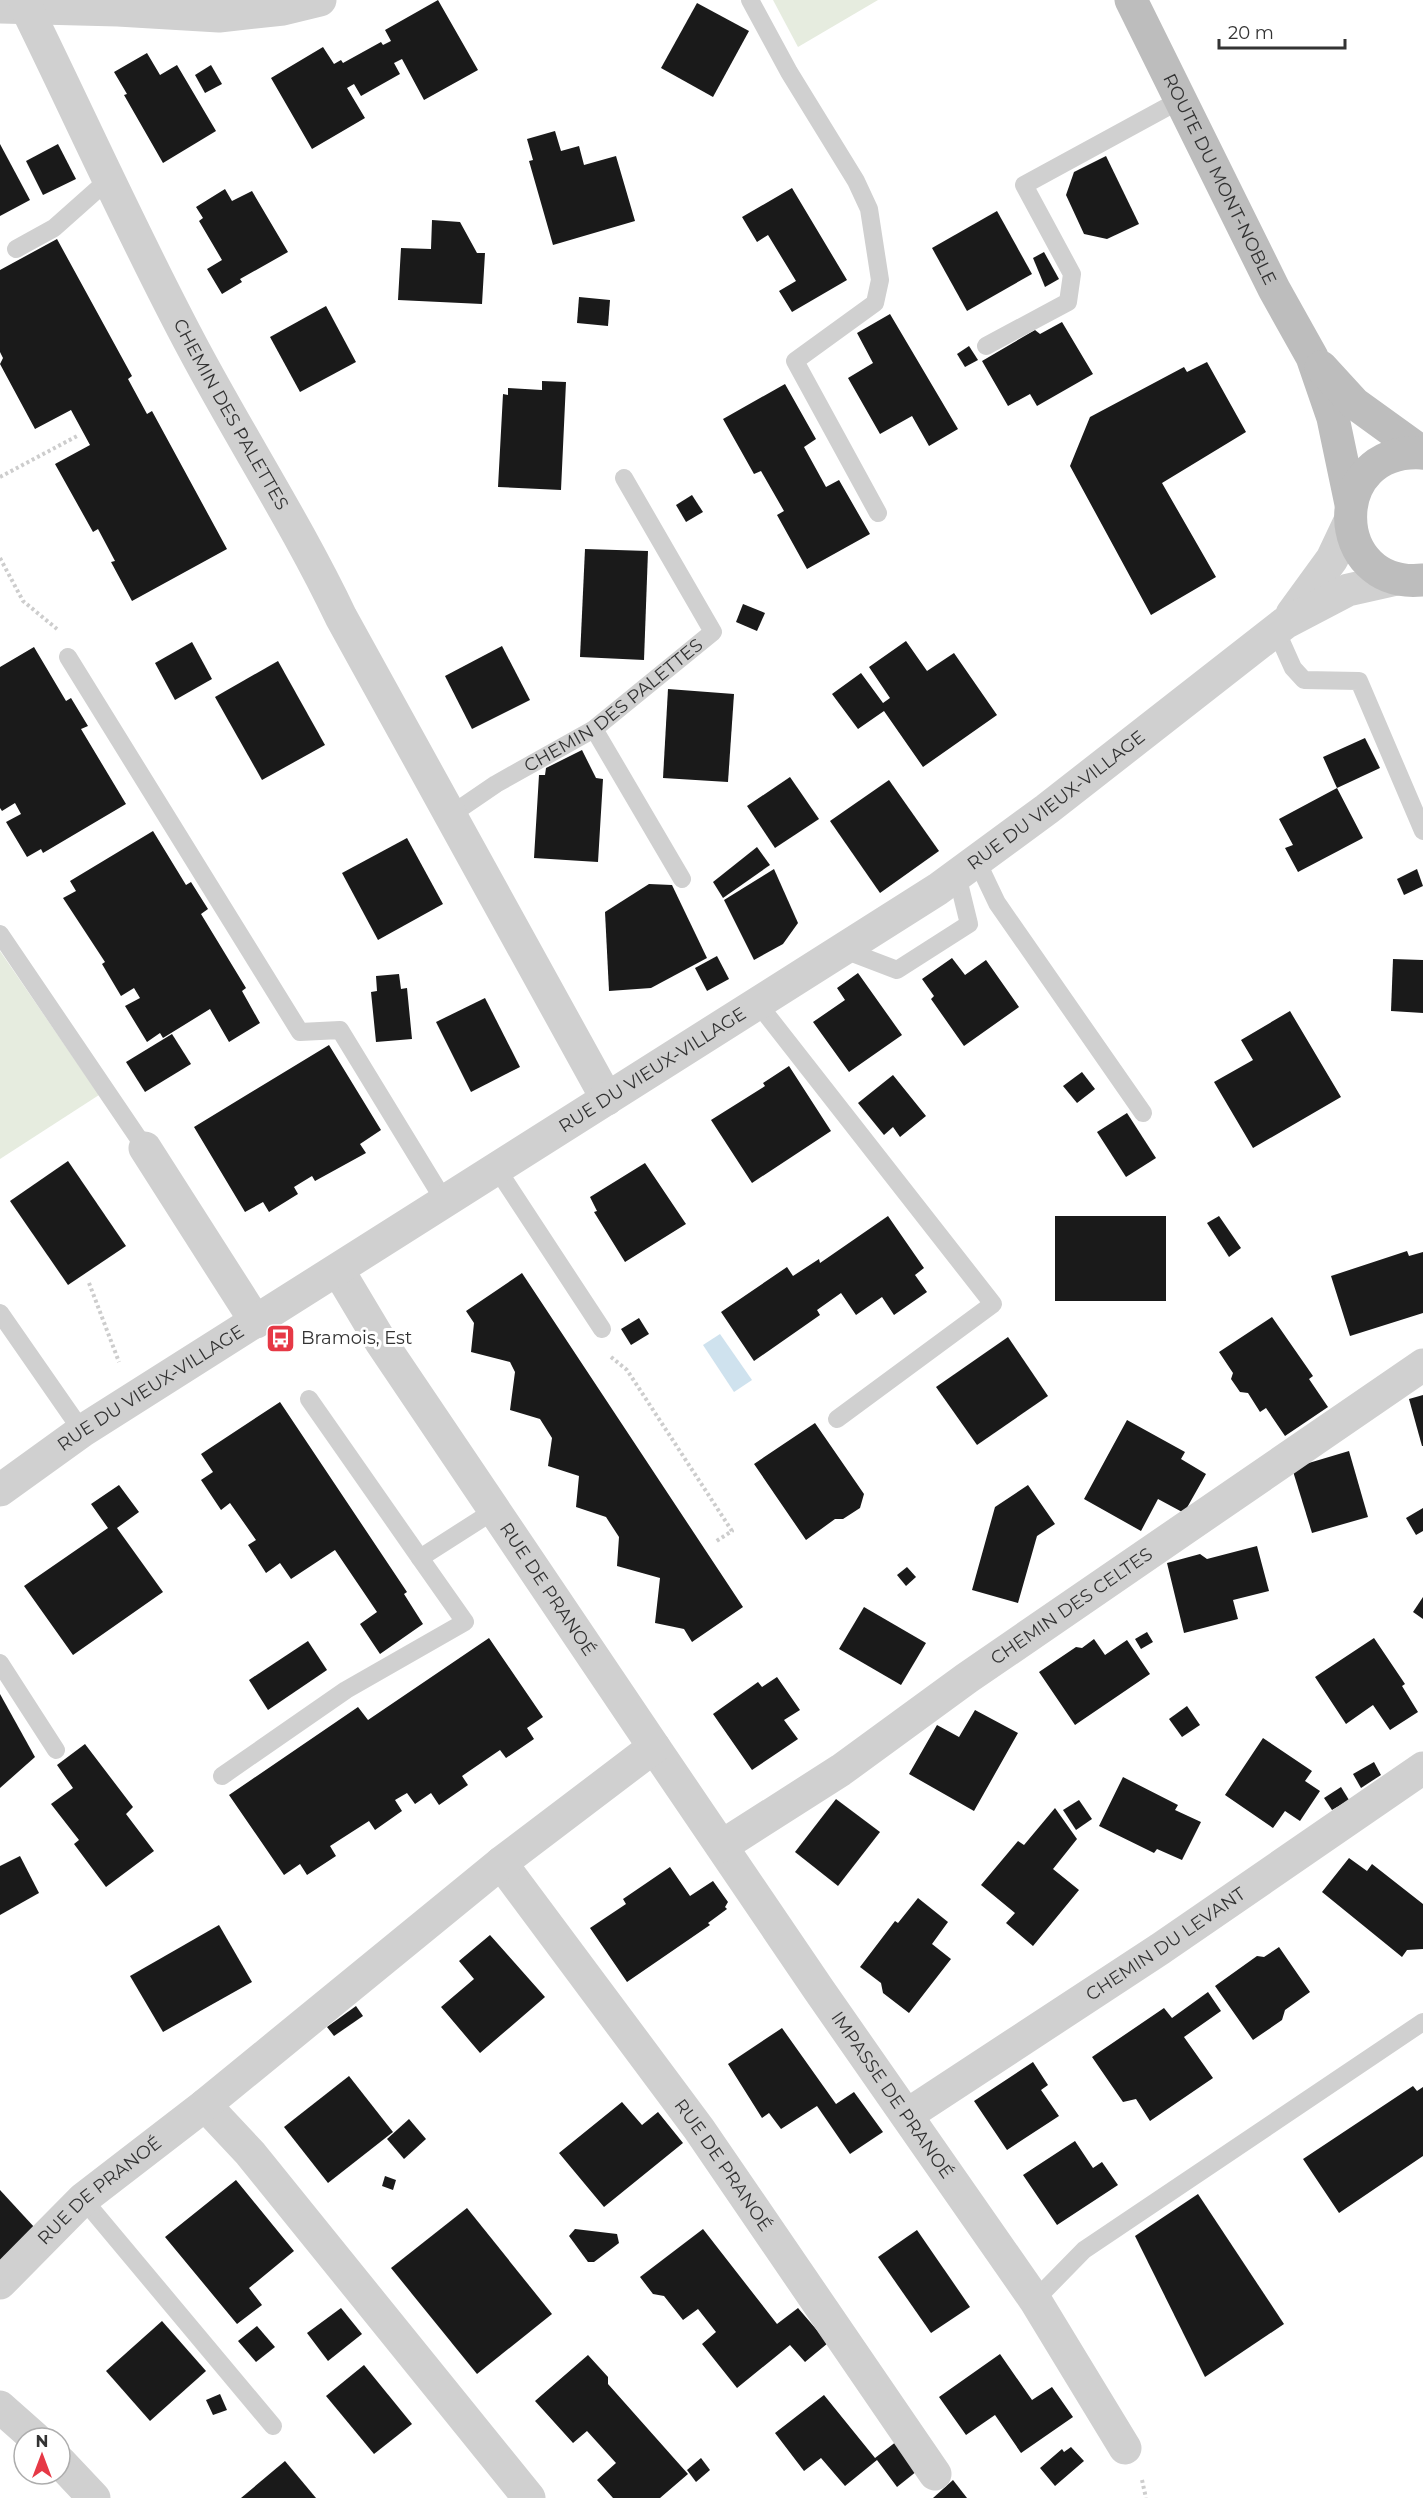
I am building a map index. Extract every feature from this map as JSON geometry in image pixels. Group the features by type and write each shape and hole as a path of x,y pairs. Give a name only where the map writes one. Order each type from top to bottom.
{"street":[{"path":"13,7 116,5 219,16 283,9 320,0"},
{"name":"ROUTE DU MONT-NOBLE","path":"1131,0 1274,289 1312,357 1332,418 1354,541 1365,558 1379,571 1414,582"},
{"name":"CHEMIN DES PALETTES","path":"13,7 108,180 194,350 309,550 341,617 452,814 607,1099"},
{"name":"ROUTE DU MONT-NOBLE","path":"1312,357 1354,403 1423,453"},
{"path":"1350,513 1363,477 1377,464 1394,455 1423,453"},
{"name":"RUE DU VIEUX-VILLAGE","path":"1281,626 1332,559 1350,513"},
{"name":"RUE DU VIEUX-VILLAGE","path":"0,1490 82,1431 759,1005 967,868 1281,626 1348,590 1414,582"},
{"path":"145,1148 256,1322"},
{"name":"RUE DE PRANOÉ","path":"0,2283 83,2199 205,2105 501,1863 654,1747 381,1342 338,1270"},
{"name":"CHEMIN DES CELTES","path":"722,1846 841,1770 967,1678 1423,1365"},
{"name":"IMPASSE DE PRANOÉ","path":"654,1747 1035,2300 1125,2448"},
{"name":"CHEMIN DU LEVANT","path":"907,2115 1160,1949 1423,1768"},
{"name":"RUE DE PRANOÉ","path":"501,1863 699,2129 935,2474"},
{"path":"205,2105 250,2153 530,2498"},
{"path":"0,2407 21,2426"},
{"path":"72,2475 94,2498"}],"lane":[{"path":"750,0 789,72 856,181 869,209 880,280 875,303 795,361 878,513"},
{"path":"986,346 1068,302 1072,289 1072,274 1024,185 1180,100"},
{"path":"16,249 54,228 108,180"},
{"name":"CHEMIN DES PALETTES","path":"452,814 496,784 594,729 713,632 624,478"},
{"path":"1281,626 1293,668 1304,680 1359,681 1423,831"},
{"path":"68,657 300,1032 340,1030 445,1202"},
{"path":"594,729 682,879"},
{"path":"842,949 897,970 969,924 967,868"},
{"path":"967,868 998,903 1143,1113"},
{"path":"0,934 145,1148"},
{"path":"759,1005 993,1304 837,1419"},
{"path":"497,1169 602,1329"},
{"path":"0,1313 82,1431"},
{"path":"222,1776 346,1690 465,1622 309,1399"},
{"path":"420,1558 495,1510"},
{"path":"0,1663 56,1750"},
{"path":"1035,2300 1084,2250 1423,2022"},
{"path":"83,2199 273,2426"}],"path":[{"path":"0,477 79,435"},
{"path":"0,558 23,601 68,638 68,657"},
{"path":"89,1283 132,1399"},
{"path":"604,1352 627,1370 732,1531 715,1542"}],"shaded area":[{"path":"773,0 878,0 798,47"},
{"path":"0,951 99,1095 0,1159"}],"water":[{"path":"720,1334 752,1380 734,1392 703,1345"}],"building":[{"path":"438,0 478,70 424,100 402,59 394,63 400,74 361,96 354,84 347,88 365,118 312,149 271,78 323,47 334,64 341,60 343,63 381,42 383,45 391,41 385,30"},
{"path":"697,3 749,31 713,97 661,68"},
{"path":"147,53 160,75 177,65 216,131 163,163 124,95 127,94 114,72"},
{"path":"211,65 222,84 205,93 195,75"},
{"path":"555,131 561,151 579,146 584,165 616,156 635,221 553,245 529,161 533,160 527,139"},
{"path":"0,144 30,200 0,216"},
{"path":"58,144 76,179 43,195 26,161"},
{"path":"1106,156 1139,224 1107,239 1084,234 1066,195 1074,172"},
{"path":"792,188 847,280 792,312 779,291 796,281 768,235 757,242 742,217"},
{"path":"225,189 232,201 252,191 288,252 240,279 242,282 222,294 207,269 222,260 199,221 203,218 196,207"},
{"path":"997,211 1032,274 967,311 932,248"},
{"path":"432,220 460,222 477,253 485,253 482,304 398,300 401,248 431,249"},
{"path":"57,239 132,376 128,379 147,414 152,411 227,549 132,601 111,562 115,561 98,529 93,532 55,464 90,445 71,410 35,429 0,364 3,358 0,352 0,270"},
{"path":"1044,252 1059,279 1045,287 1033,258"},
{"path":"579,297 610,300 608,326 577,323"},
{"path":"326,306 356,362 300,392 270,337"},
{"path":"890,314 958,429 929,446 912,416 880,434 848,378 873,363 857,333"},
{"path":"1062,322 1093,374 1037,406 1030,394 1008,406 982,361 1035,330 1040,334"},
{"path":"969,346 978,360 965,367 957,354"},
{"path":"1207,362 1246,432 1162,483 1216,577 1151,615 1070,466 1090,417 1184,367 1187,372"},
{"path":"542,381 566,382 561,490 498,487 503,394 508,395 508,388 542,390"},
{"path":"785,384 816,439 804,447 826,487 839,480 870,534 807,569 777,515 784,511 761,471 754,474 723,419"},
{"path":"692,495 703,512 686,522 676,505"},
{"path":"585,549 648,551 644,660 580,657"},
{"path":"743,604 765,613 757,631 736,622"},
{"path":"906,641 927,671 954,653 997,715 923,767 884,711 858,729 832,694 861,673 883,703 890,698 869,667"},
{"path":"192,642 212,679 175,700 155,663"},
{"path":"502,646 530,700 472,729 445,676"},
{"path":"34,647 66,701 71,698 88,726 81,729 126,804 43,853 41,849 27,857 6,822 21,814 15,803 2,811 0,808 0,667"},
{"path":"278,661 325,745 262,780 215,697"},
{"path":"668,689 734,694 728,782 663,778"},
{"path":"1365,738 1380,768 1337,788 1323,757"},
{"path":"582,750 596,778 603,779 598,862 534,858 539,775 545,775 546,768"},
{"path":"790,777 819,819 775,848 747,806"},
{"path":"889,780 939,851 880,893 830,821"},
{"path":"1337,788 1363,838 1298,872 1285,848 1293,845 1279,819"},
{"path":"153,831 186,885 191,882 208,909 201,914 246,988 242,991 260,1023 229,1042 210,1009 163,1038 160,1033 147,1042 125,1006 140,998 134,988 121,996 102,964 105,962 63,898 76,891 70,881"},
{"path":"407,838 443,904 378,940 342,873"},
{"path":"757,847 770,865 723,898 713,882"},
{"path":"774,869 798,923 783,944 754,960 724,900"},
{"path":"1417,869 1423,886 1404,895 1397,879"},
{"path":"649,884 672,885 707,958 651,988 609,991 605,912"},
{"path":"717,956 729,979 707,991 695,968"},
{"path":"952,958 965,975 986,960 1019,1007 964,1046 931,999 934,996 922,979"},
{"path":"1393,959 1423,960 1423,1013 1391,1011"},
{"path":"858,973 902,1035 849,1072 813,1022 845,1000 837,988"},
{"path":"399,974 401,989 407,988 412,1039 376,1042 371,992 377,991 376,976"},
{"path":"485,998 520,1067 471,1092 436,1022"},
{"path":"1290,1011 1341,1097 1253,1148 1214,1082 1253,1060 1241,1040"},
{"path":"172,1034 191,1064 145,1092 126,1062"},
{"path":"329,1045 381,1130 360,1144 366,1153 315,1181 312,1176 294,1187 298,1194 269,1212 263,1202 245,1212 194,1127"},
{"path":"789,1066 831,1131 752,1183 711,1120 765,1086 763,1083"},
{"path":"1082,1072 1095,1089 1077,1103 1063,1086"},
{"path":"893,1075 926,1116 900,1137 893,1127 884,1135 858,1103"},
{"path":"1127,1113 1156,1158 1126,1177 1097,1132"},
{"path":"68,1161 126,1246 68,1285 10,1201"},
{"path":"645,1163 686,1224 625,1262 594,1212 597,1211 590,1197"},
{"path":"888,1216 924,1268 915,1275 927,1292 894,1315 882,1297 856,1315 841,1293 817,1310 820,1315 754,1361 721,1312 787,1267 793,1276 819,1259 820,1263"},
{"path":"1055,1216 1166,1216 1166,1301 1055,1301"},
{"path":"1219,1216 1241,1248 1229,1257 1207,1223"},
{"path":"1407,1251 1409,1256 1423,1252 1423,1313 1350,1336 1331,1276"},
{"path":"522,1273 743,1607 692,1642 684,1629 655,1623 660,1578 617,1566 619,1537 606,1517 576,1507 579,1476 548,1466 552,1438 540,1419 510,1410 515,1372 510,1362 471,1352 474,1323 466,1311"},
{"path":"1272,1317 1313,1376 1309,1379 1328,1407 1285,1436 1266,1408 1260,1412 1248,1393 1240,1392 1231,1379 1233,1373 1219,1352"},
{"path":"639,1318 649,1334 631,1345 621,1329"},
{"path":"1008,1337 1048,1396 977,1445 936,1387"},
{"path":"1423,1395 1423,1446 1422,1446 1409,1399"},
{"path":"280,1402 407,1592 404,1594 423,1624 380,1654 360,1624 377,1612 335,1550 291,1579 280,1563 266,1573 248,1545 256,1540 230,1503 221,1510 201,1480 213,1472 201,1454"},
{"path":"1127,1420 1185,1452 1181,1459 1206,1474 1184,1513 1158,1499 1141,1531 1084,1499"},
{"path":"815,1423 864,1494 860,1508 843,1519 835,1519 806,1540 754,1464"},
{"path":"1349,1451 1368,1517 1312,1533 1292,1468"},
{"path":"119,1485 139,1512 117,1528 163,1592 73,1655 24,1586 108,1528 91,1504"},
{"path":"1028,1485 1055,1524 1037,1536 1018,1603 972,1590 995,1507"},
{"path":"1423,1508 1423,1531 1416,1535 1406,1518"},
{"path":"1257,1546 1269,1591 1233,1600 1238,1619 1184,1633 1167,1563 1200,1554 1207,1559"},
{"path":"907,1567 916,1577 906,1586 897,1575"},
{"path":"1423,1597 1423,1619 1413,1612"},
{"path":"864,1607 926,1643 901,1685 839,1649"},
{"path":"1147,1632 1153,1642 1141,1649 1135,1639"},
{"path":"489,1638 543,1717 527,1728 534,1739 506,1758 500,1750 462,1776 468,1785 439,1805 431,1793 415,1804 407,1793 395,1800 402,1811 375,1830 369,1821 330,1846 336,1856 307,1875 300,1864 284,1875 229,1795 358,1707 368,1720"},
{"path":"1374,1638 1405,1684 1402,1686 1418,1712 1390,1730 1373,1705 1346,1724 1315,1677"},
{"path":"1094,1639 1105,1655 1127,1640 1150,1674 1075,1725 1039,1672 1076,1647 1082,1648"},
{"path":"308,1641 327,1670 268,1710 249,1680"},
{"path":"777,1677 800,1710 784,1720 798,1739 752,1770 713,1714 758,1682 762,1687"},
{"path":"0,1694 35,1757 0,1788"},
{"path":"1187,1706 1200,1725 1182,1737 1169,1719"},
{"path":"975,1710 1018,1733 974,1811 909,1774 937,1725 959,1737"},
{"path":"1263,1738 1312,1771 1305,1781 1320,1791 1300,1821 1285,1811 1273,1828 1225,1795"},
{"path":"85,1744 133,1807 126,1814 154,1851 106,1887 74,1844 79,1840 51,1804 73,1788 57,1765"},
{"path":"1374,1762 1381,1775 1361,1788 1353,1774"},
{"path":"1123,1777 1178,1805 1175,1810 1201,1822 1182,1860 1157,1849 1154,1853 1099,1826"},
{"path":"1341,1787 1349,1800 1332,1810 1324,1798"},
{"path":"836,1799 880,1832 838,1886 795,1852"},
{"path":"1079,1800 1092,1819 1076,1830 1063,1810"},
{"path":"1055,1808 1077,1839 1053,1869 1079,1890 1033,1946 1006,1923 1015,1913 981,1885 1018,1841 1024,1845"},
{"path":"20,1856 39,1893 0,1915 0,1866"},
{"path":"1349,1858 1367,1871 1372,1864 1423,1904 1423,1949 1407,1950 1402,1957 1322,1892"},
{"path":"670,1867 690,1896 713,1881 728,1902 725,1907 727,1909 708,1923 710,1925 627,1982 590,1928 626,1904 623,1899"},
{"path":"918,1898 948,1922 932,1944 951,1959 909,2013 883,1993 881,1983 860,1967 895,1921 898,1923"},
{"path":"219,1925 252,1982 163,2032 130,1976"},
{"path":"490,1935 545,1997 480,2053 441,2007 474,1979 459,1961"},
{"path":"1279,1947 1310,1992 1285,2010 1282,2020 1253,2040 1215,1986 1257,1956 1264,1957"},
{"path":"1208,1992 1221,2011 1184,2037 1213,2078 1150,2121 1136,2099 1123,2102 1092,2057 1164,2008 1172,2018"},
{"path":"356,2006 363,2016 334,2036 327,2027"},
{"path":"782,2028 836,2104 854,2092 883,2132 850,2154 817,2106 781,2129 769,2113 762,2118 728,2064"},
{"path":"1033,2062 1048,2085 1041,2090 1059,2116 1007,2150 974,2101"},
{"path":"349,2076 393,2132 328,2183 284,2127"},
{"path":"1413,2086 1417,2091 1423,2087 1423,2156 1339,2213 1303,2159"},
{"path":"622,2102 642,2125 658,2112 683,2143 604,2207 559,2153"},
{"path":"409,2119 426,2139 404,2159 387,2139"},
{"path":"1075,2141 1093,2168 1102,2162 1118,2185 1057,2225 1023,2175"},
{"path":"385,2176 396,2180 393,2190 382,2186"},
{"path":"236,2180 294,2251 249,2288 262,2305 237,2324 165,2237"},
{"path":"0,2190 35,2228 0,2261"},
{"path":"1198,2194 1284,2324 1205,2377 1135,2236"},
{"path":"467,2208 552,2314 477,2374 391,2268"},
{"path":"575,2229 617,2234 619,2243 594,2262 588,2262 569,2236"},
{"path":"703,2229 777,2324 798,2308 828,2343 805,2362 790,2345 737,2388 702,2344 716,2332 698,2309 683,2320 664,2296 653,2294 640,2277"},
{"path":"917,2230 970,2307 931,2333 878,2257"},
{"path":"341,2308 362,2334 328,2361 307,2333"},
{"path":"162,2321 206,2371 150,2421 106,2371"},
{"path":"257,2326 275,2347 256,2362 238,2341"},
{"path":"1000,2354 1032,2400 1052,2387 1073,2417 1021,2453 995,2415 966,2435 939,2397"},
{"path":"588,2355 608,2377 608,2384 688,2474 660,2498 613,2498 597,2480 616,2463 587,2431 573,2443 535,2401"},
{"path":"364,2365 412,2424 374,2454 326,2396"},
{"path":"220,2394 227,2410 213,2415 206,2400"},
{"path":"824,2395 875,2458 901,2438 922,2467 897,2487 877,2460 845,2486 821,2458 804,2471 775,2433"},
{"path":"1071,2447 1084,2461 1055,2486 1040,2468 1062,2449 1064,2452"},
{"path":"701,2458 710,2470 696,2482 687,2470"},
{"path":"285,2461 316,2498 241,2498"},
{"path":"953,2480 967,2498 933,2498"}],"place":[{"name":"Bramois, Est","path":"280,1338"}]}
